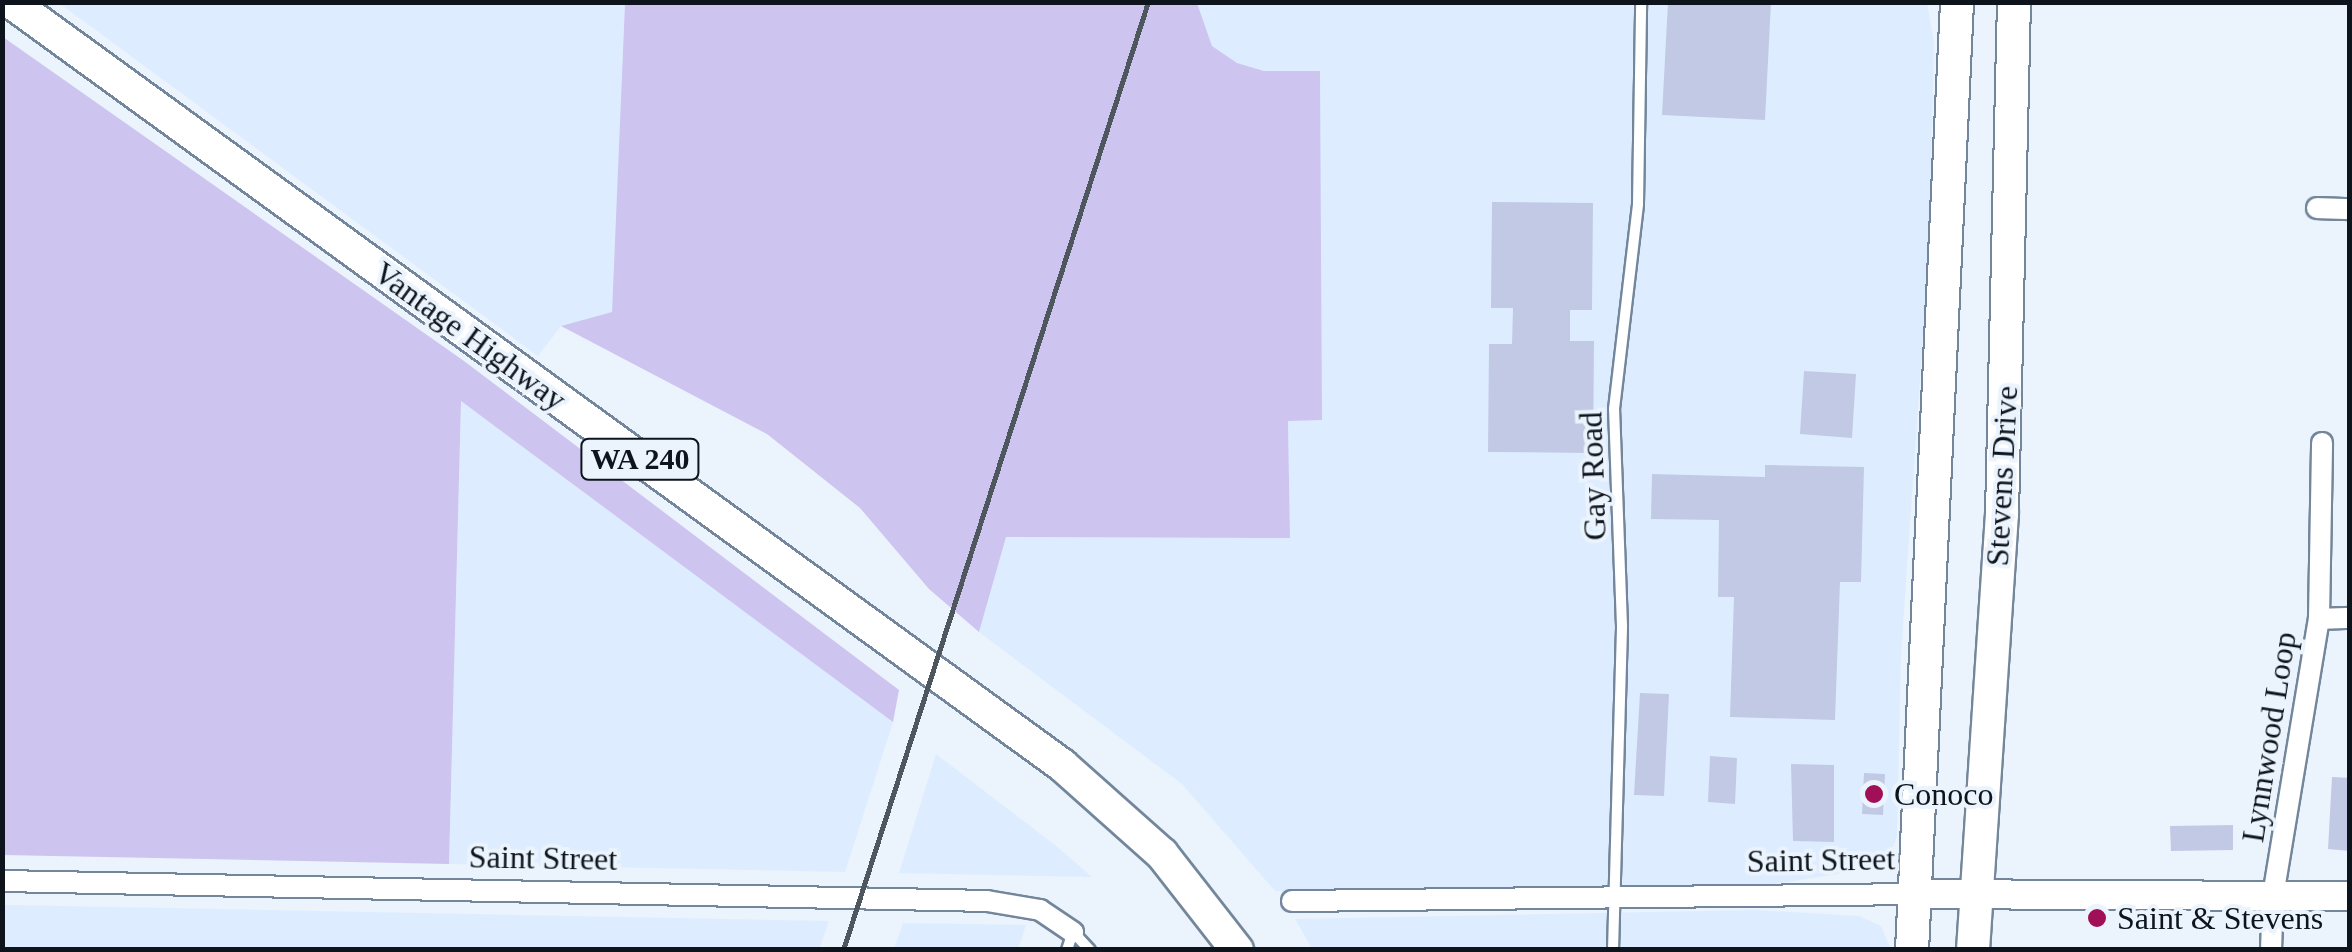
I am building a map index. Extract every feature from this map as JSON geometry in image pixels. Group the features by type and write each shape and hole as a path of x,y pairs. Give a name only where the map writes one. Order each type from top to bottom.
{"main road":[{"name":"Vantage Highway","path":"10,2 1062,765 1162,854 1238,950"},
{"name":"Stevens Drive","path":"1912,950 1957,2"},
{"name":"Stevens Drive","path":"1973,950 2002,514 2014,2"}],"street":[{"path":"2317,208 2350,209"},
{"path":"2319,619 2322,443"},
{"name":"Lynnwood Loop","path":"2271,950 2273,896 2319,619 2350,618"},
{"name":"Saint Street","path":"2,881 987,901 1040,910 1070,941"},
{"name":"Saint Street","path":"1292,901 1914,894 2350,896"}],"lane":[{"name":"Gay Road","path":"1613,950 1622,626 1614,409 1638,204 1641,2"},
{"path":"1070,941 1090,950"}],"shaded area":[{"path":"59,3 625,3 612,312 561,326 538,356"},
{"path":"625,3 1197,3 1212,46 1237,63 1264,71 1320,71 1322,420 1288,421 1290,538 1006,537 979,632 929,589 860,508 767,434 561,326 612,312"},
{"path":"1197,3 1927,3 1934,42 1929,248 1901,655 1897,836 1890,855 1874,868 1762,886 1275,891 1182,784 979,632 1005,537 1290,538 1288,420 1321,420 1319,71 1264,71 1237,63 1212,46"},
{"path":"3,37 464,361 899,690 893,722 461,401 449,864 3,855"},
{"path":"461,401 893,722 845,872 449,864"},
{"path":"936,754 1055,845 1092,877 899,873"},
{"path":"3,905 829,921 819,950 3,950"},
{"path":"1755,910 1859,916 1881,926 1891,949 1312,949 1295,919"},
{"path":"903,923 1026,925 1018,949 894,949"}],"building":[{"path":"1668,2 1771,2 1765,120 1662,115"},
{"path":"1492,202 1593,203 1592,310 1570,310 1570,341 1594,341 1593,453 1488,452 1489,344 1512,344 1513,308 1491,308"},
{"path":"1804,371 1856,374 1852,438 1800,434"},
{"path":"1765,465 1864,467 1861,582 1840,582 1835,720 1730,717 1734,597 1718,597 1719,520 1651,519 1652,474 1765,477"},
{"path":"1640,693 1669,694 1664,796 1634,795"},
{"path":"1710,756 1737,758 1735,804 1708,802"},
{"path":"1791,764 1834,765 1834,842 1793,841"},
{"name":"Conoco","path":"1864,773 1885,774 1883,815 1862,814"},
{"path":"2332,777 2350,778 2350,851 2328,849"},
{"path":"2233,825 2233,850 2171,851 2170,826"}],"railway":[{"path":"843,950 1148,2"}],"place":[{"name":"Conoco","path":"1874,794"},
{"name":"Saint & Stevens","path":"2097,918"}]}
